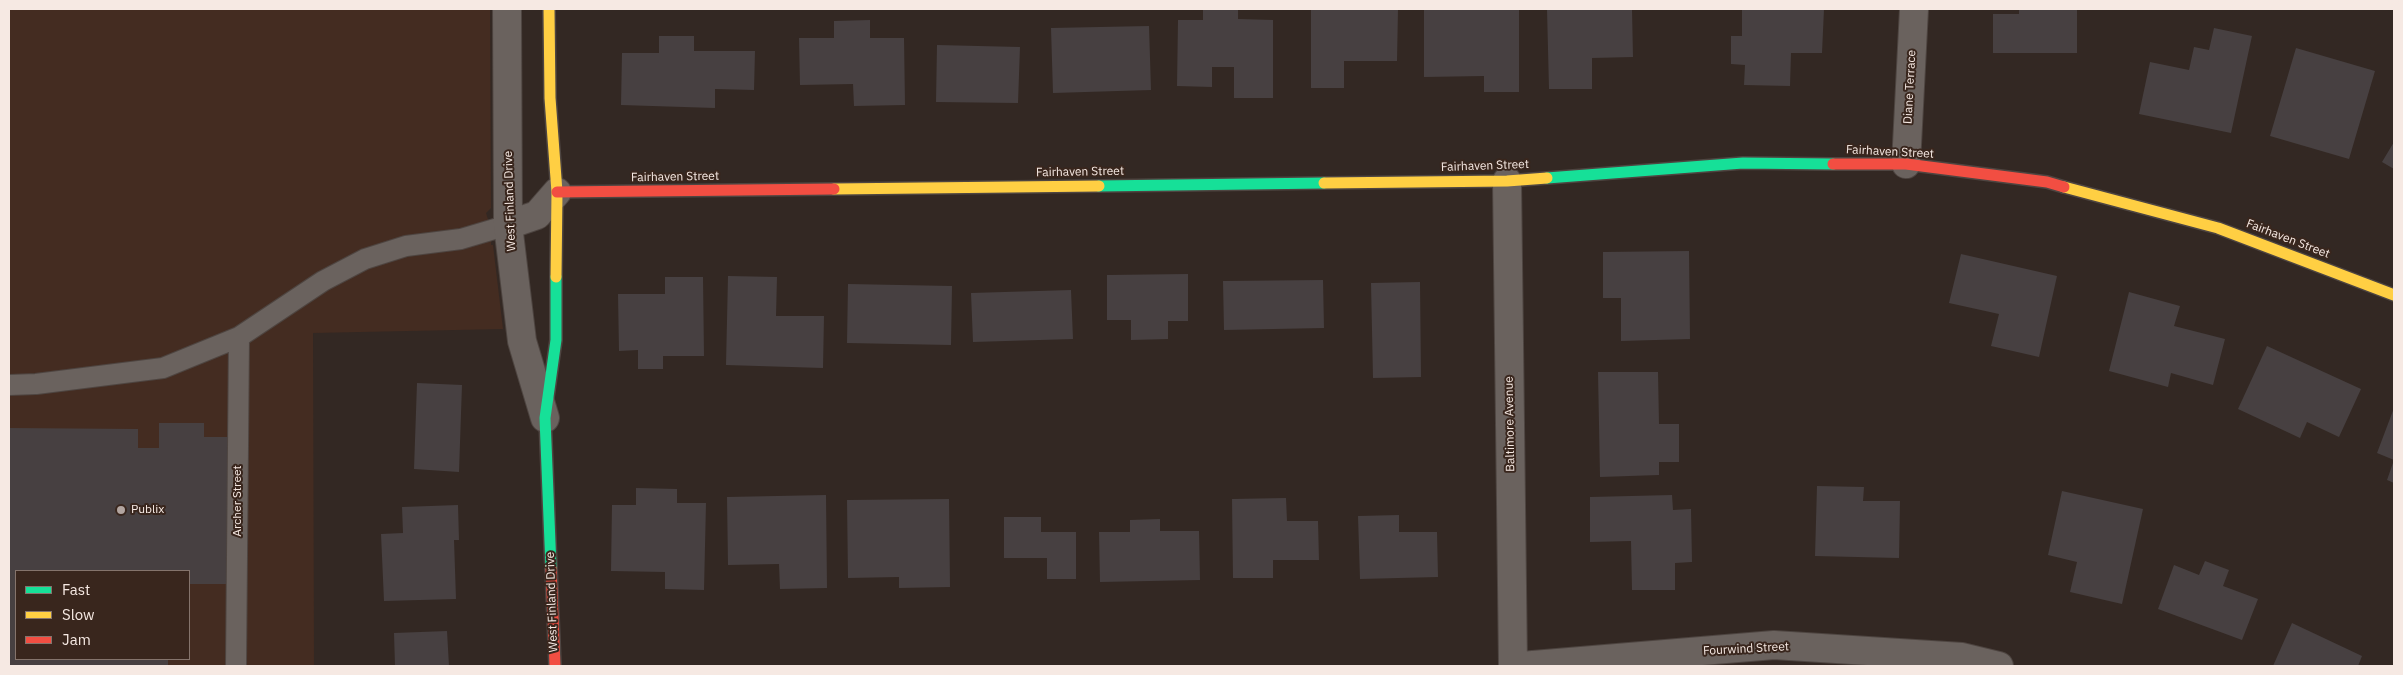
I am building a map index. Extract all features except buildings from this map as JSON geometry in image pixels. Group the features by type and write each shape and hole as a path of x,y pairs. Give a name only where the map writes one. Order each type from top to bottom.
{"street":[{"name":"West Finland Drive","path":"507,9 508,225 522,340 545,418"},
{"name":"West Finland Drive","path":"549,9 550,98 557,192 556,340 545,418 555,666"},
{"name":"Diane Terrace","path":"1906,164 1914,9"},
{"name":"Fairhaven Street","path":"557,192 1507,181 1743,163 1906,164 2057,184 2218,228 2394,295"},
{"name":"Baltimore Avenue","path":"1507,181 1513,666"},
{"path":"508,225 537,215 557,192"},
{"name":"Fourwind Street","path":"1521,666 1774,645 1962,657 2000,666"}],"lane":[{"path":"9,385 36,384 163,368 239,337 323,281 365,259 406,246 461,239 508,225"},
{"name":"Archer Street","path":"236,666 239,337"}],"shaded area":[{"path":"9,9 490,9 491,208 486,213 491,229 491,245 493,245 503,329 313,333 314,666 9,666"}],"traffic: fast":[{"path":"1547,178 1743,163 1833,164"},
{"path":"1099,186 1324,183"},
{"path":"551,568 545,418 556,340 556,277"}],"traffic: slow":[{"path":"549,9 550,98 557,192 556,277"},
{"path":"1324,183 1507,181 1547,178"},
{"path":"834,189 1099,186"},
{"path":"2064,187 2218,228 2394,295"}],"traffic: jam":[{"path":"1833,164 1906,164 2047,182 2064,187"},
{"path":"557,192 834,189"},
{"path":"551,568 555,666"}],"place":[{"name":"Publix","path":"121,510"}]}
